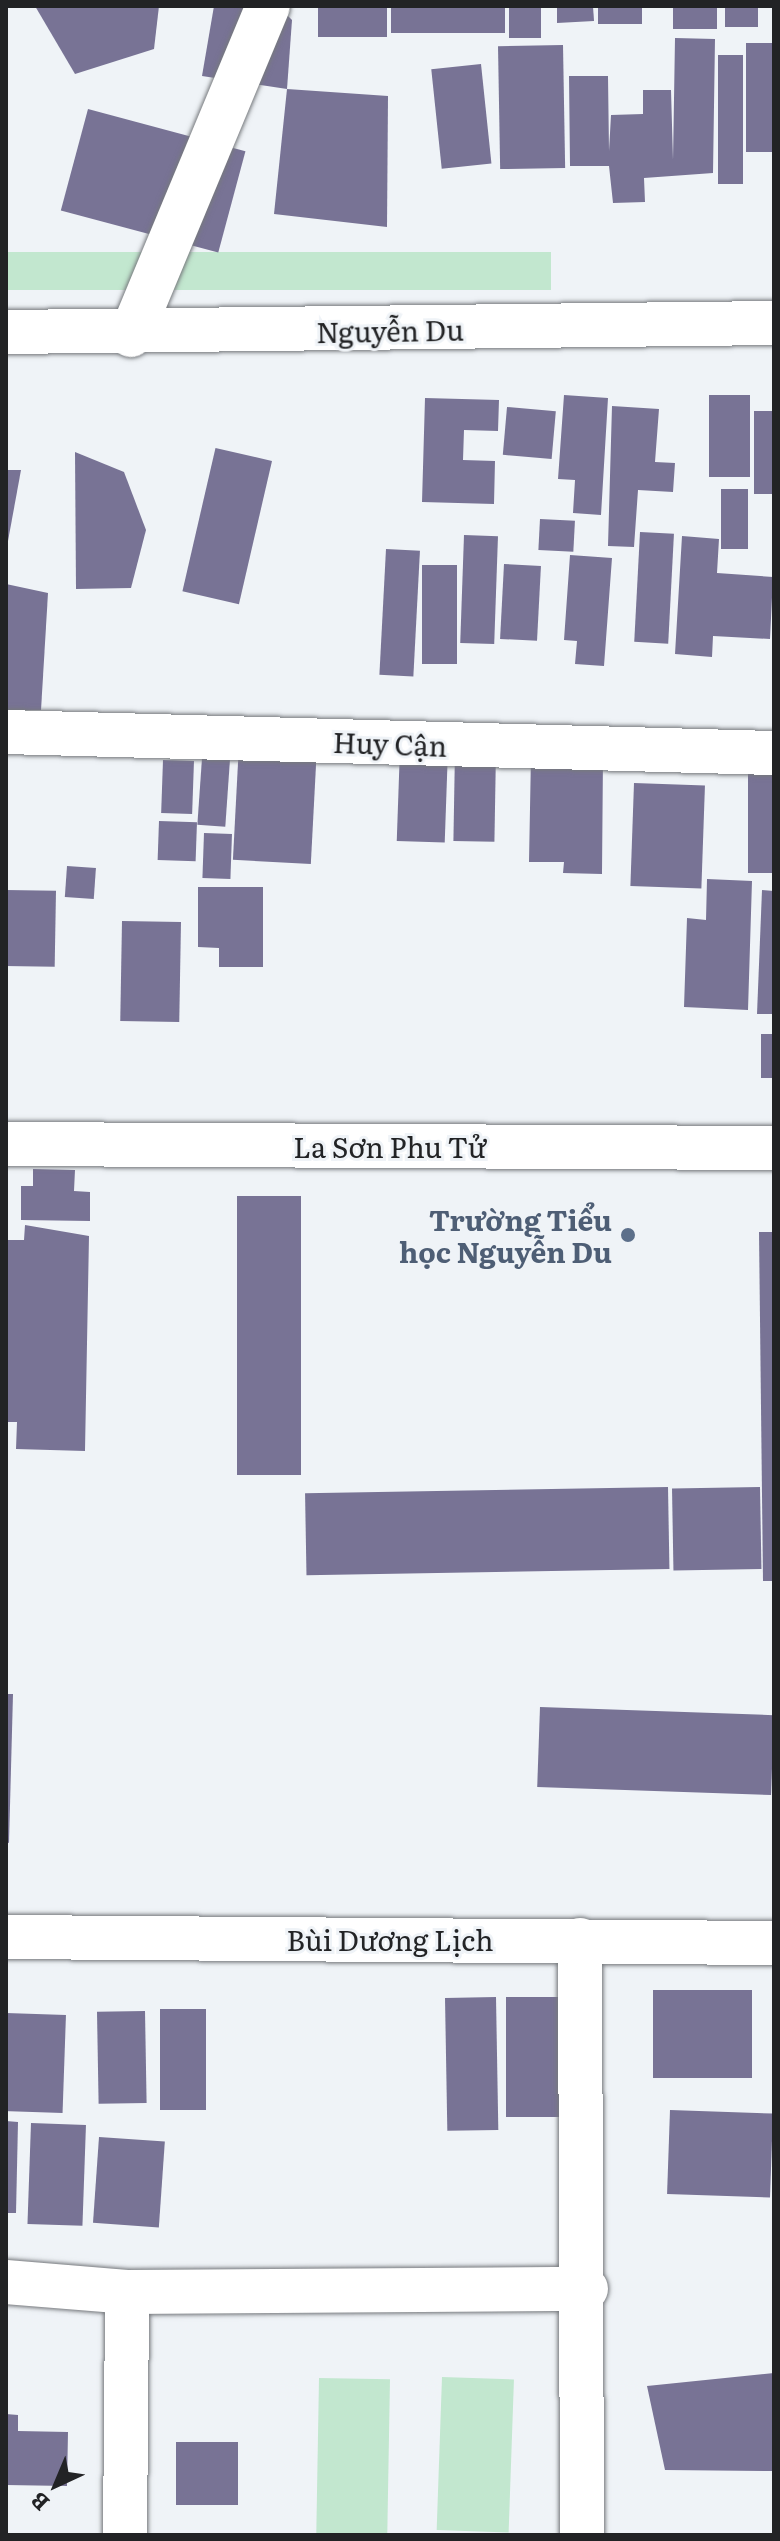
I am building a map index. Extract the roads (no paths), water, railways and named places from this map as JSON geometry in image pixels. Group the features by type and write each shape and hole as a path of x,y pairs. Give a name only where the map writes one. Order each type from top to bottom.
{"street":[{"path":"131,335 268,6"},
{"name":"Nguyễn Du","path":"6,332 131,335 774,323"},
{"name":"Huy Cận","path":"6,732 774,753"},
{"name":"La Sơn Phu Tử","path":"6,1144 774,1148"},
{"name":"Bùi Dương Lịch","path":"6,1937 774,1943"},
{"path":"580,1940 586,2289 582,2535"},
{"path":"6,2282 127,2292 586,2289"},
{"path":"125,2535 127,2292"}],"place":[{"name":"Trường Tiểu học Nguyễn Du","path":"628,1235"}]}
